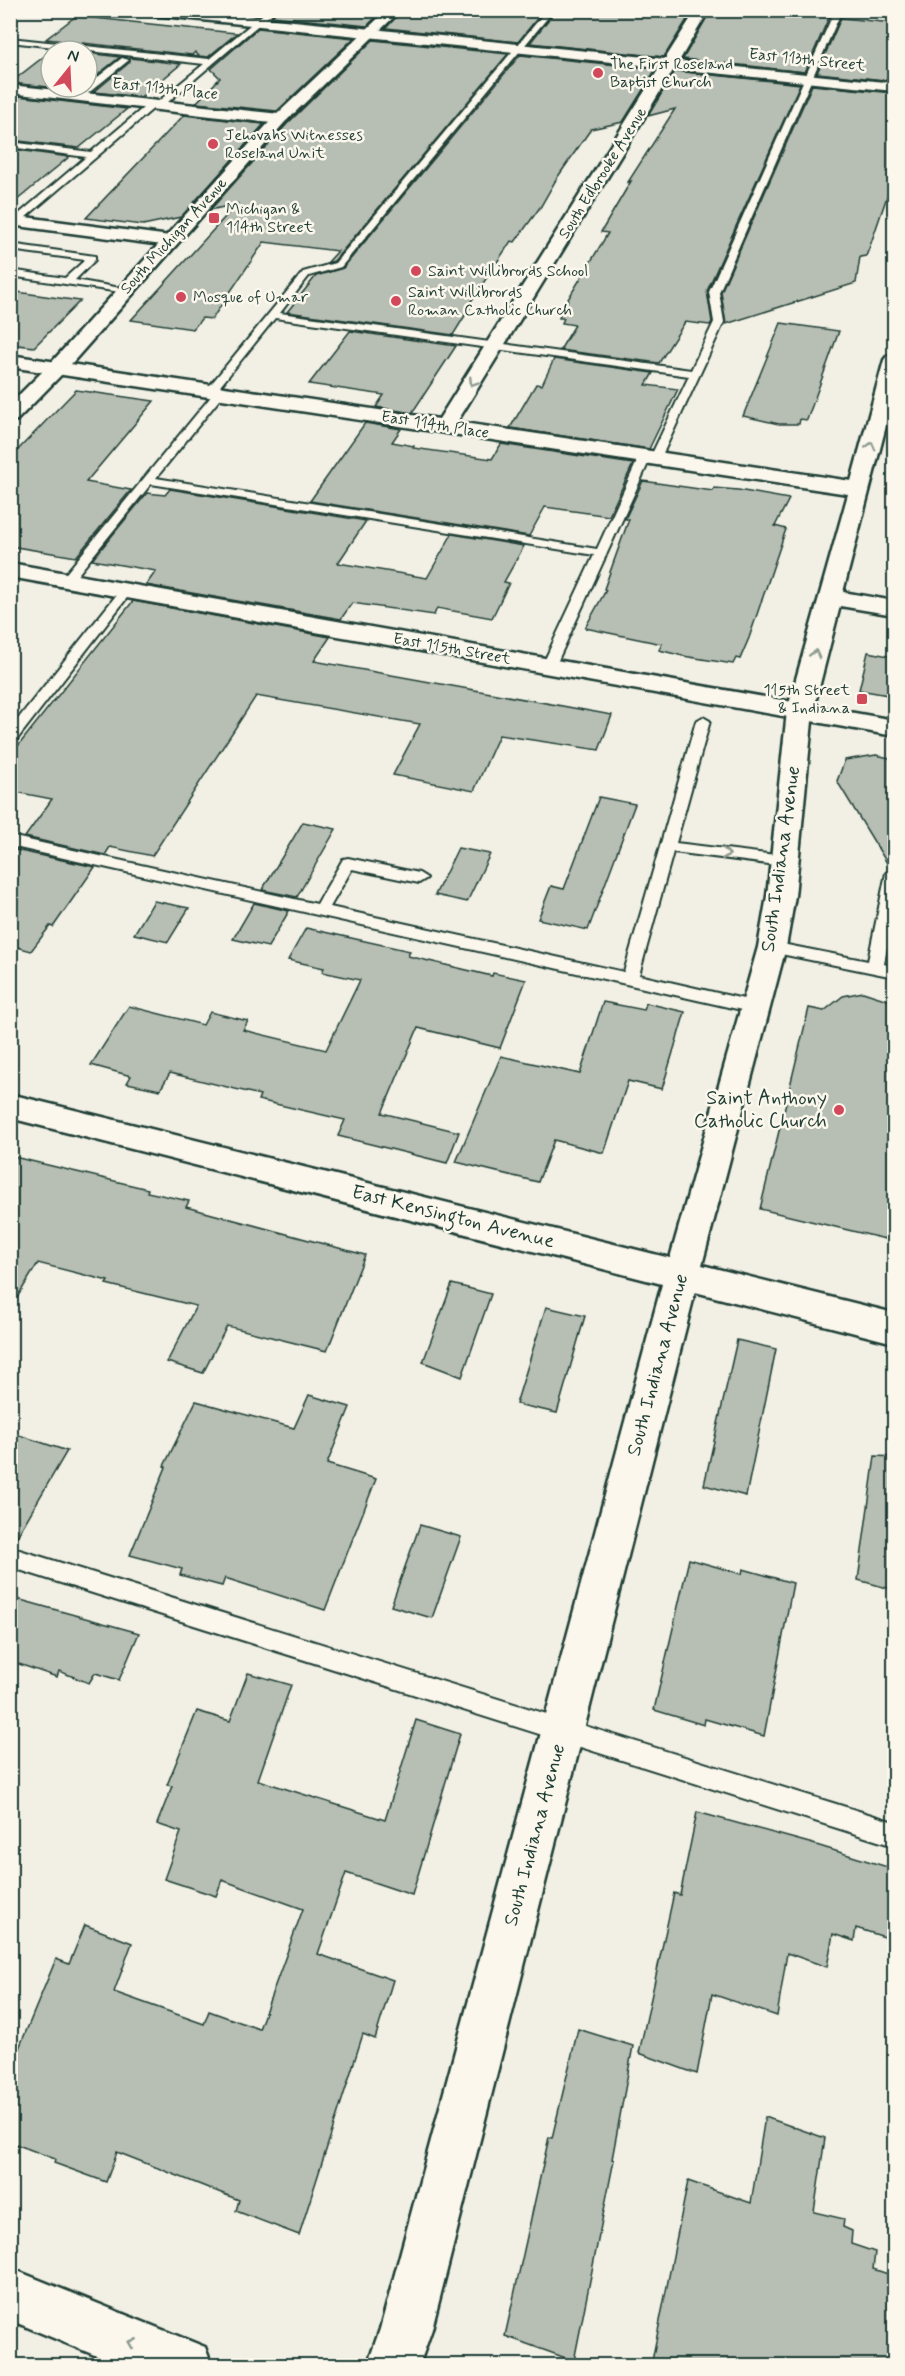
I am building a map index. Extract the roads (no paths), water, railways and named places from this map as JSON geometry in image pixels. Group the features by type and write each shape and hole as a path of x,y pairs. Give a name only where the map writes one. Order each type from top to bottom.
{"street":[{"name":"East 113th Street","path":"143,10 894,87"},
{"name":"South Michigan Avenue","path":"11,416 57,368 280,119 395,10"},
{"name":"South Edbrooke Avenue","path":"444,426 496,346 703,10"},
{"name":"East 113th Place","path":"10,89 39,92"},
{"name":"East 113th Place","path":"97,99 280,119"},
{"path":"18,224 170,241"},
{"name":"South Indiana Avenue","path":"393,2366 406,2330 682,1275 772,947 800,711 894,360"},
{"name":"East 114th Place","path":"10,361 860,489"},
{"name":"East 115th Street","path":"10,570 894,728"},
{"path":"831,597 894,608"},
{"name":"East Kensington Avenue","path":"10,1106 894,1328"},
{"path":"10,2294 186,2366"}],"lane":[{"path":"18,224 93,154 211,62 273,10"},
{"path":"67,580 149,480 272,315 306,274 338,265 550,10"},
{"path":"549,666 601,553 696,374 719,322 714,292 839,10"},
{"path":"10,40 211,62"},
{"path":"99,80 125,60"},
{"path":"10,144 93,154"},
{"path":"10,247 93,258 68,281"},
{"path":"10,273 127,290"},
{"path":"272,315 696,374"},
{"path":"149,480 601,553"},
{"path":"10,739 126,591"},
{"path":"630,979 703,721"},
{"path":"10,841 755,1006"},
{"path":"669,847 784,861"},
{"path":"321,910 348,862 419,878"},
{"path":"875,968 894,873"},
{"path":"772,947 894,972"},
{"path":"10,1557 894,1834"}],"place":[{"name":"The First Roseland Baptist Church","path":"598,73"},
{"name":"Jehovahs Witnesses Roseland Unit","path":"213,144"},
{"name":"Michigan & 114th Street","path":"214,218"},
{"name":"Saint Willibrords School","path":"416,271"},
{"name":"Mosque of Umar","path":"181,297"},
{"name":"Saint Willibrords Roman Catholic Church","path":"396,301"},
{"name":"115th Street & Indiana","path":"862,699"},
{"name":"Saint Anthony Catholic Church","path":"839,1110"}]}
